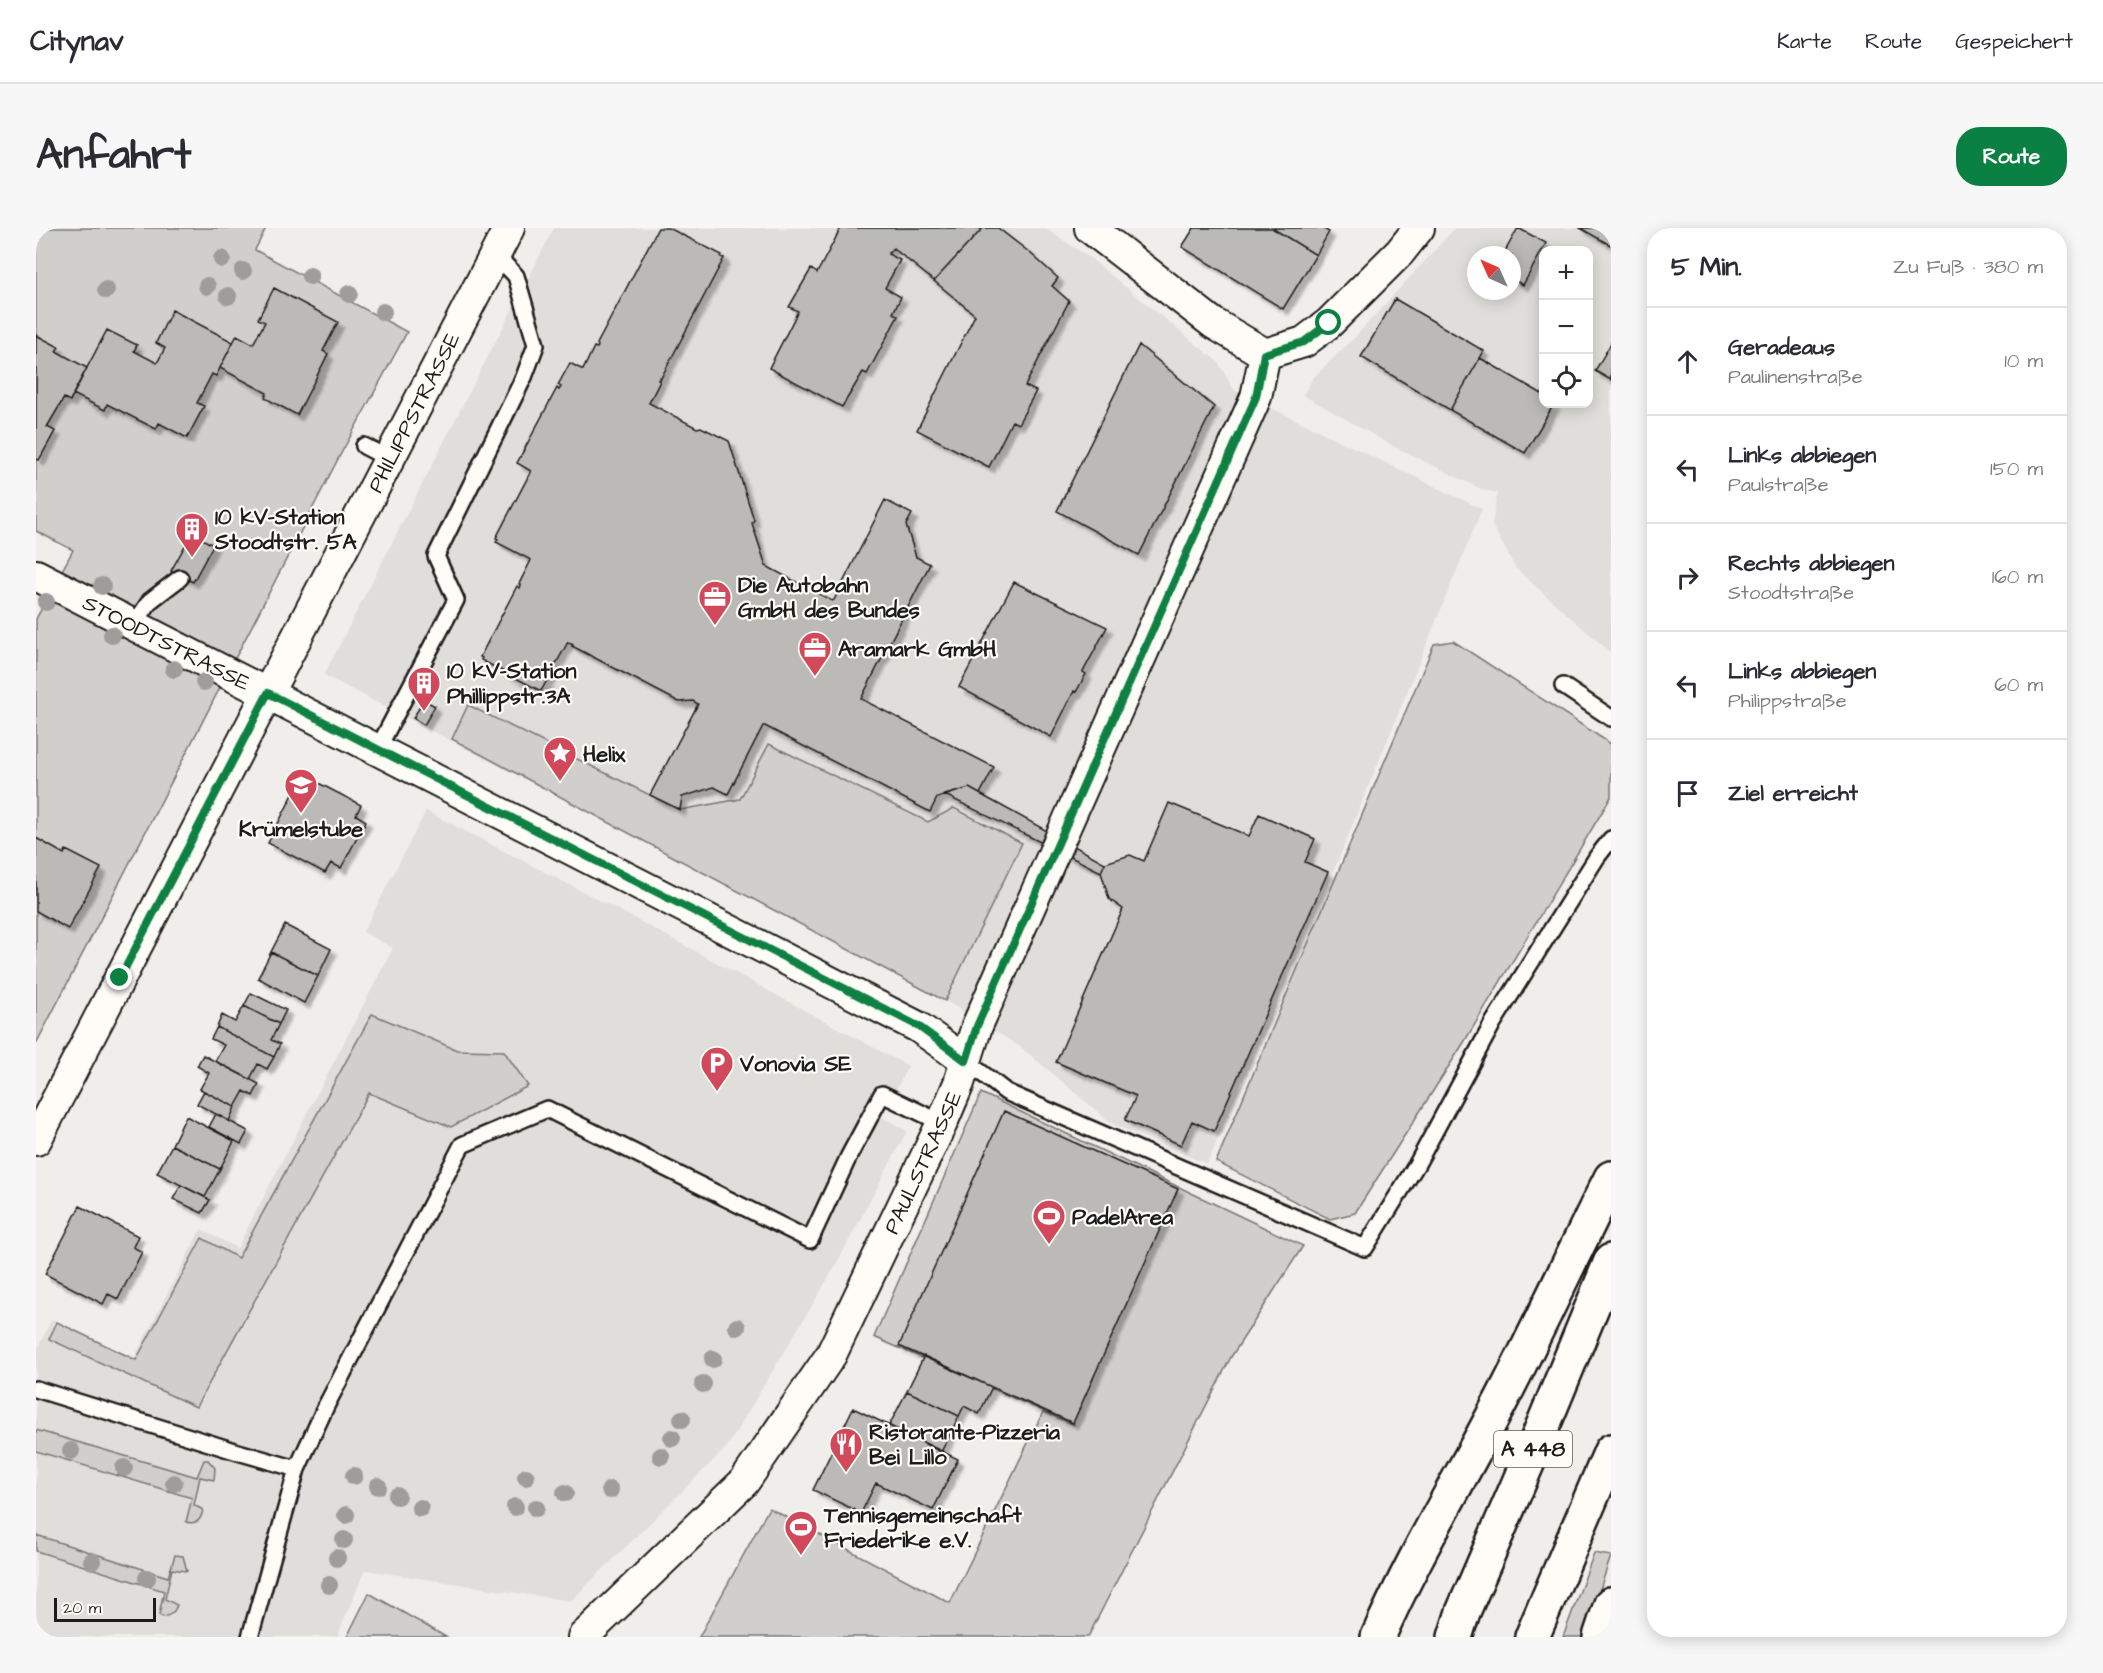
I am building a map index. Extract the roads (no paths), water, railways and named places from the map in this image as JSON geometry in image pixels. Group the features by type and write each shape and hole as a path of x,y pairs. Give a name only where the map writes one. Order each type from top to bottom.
{"highway":[{"path":"1378,1637 1438,1515 1502,1399 1611,1178"},
{"name":"A 448","path":"1455,1637 1462,1612 1533,1450 1611,1261"},
{"name":"A 448","path":"1532,1637 1611,1451"},
{"path":"1600,1637 1611,1604"}],"street":[{"path":"1090,228 1213,322 1264,354 1304,342 1329,323 1400,252 1419,228"},
{"name":"PHILIPPSTRASSE","path":"36,1140 268,693 376,453 502,241"},
{"name":"PAULSTRASSE","path":"583,1637 744,1482 831,1355 942,1123 977,1026 1256,397 1264,354"},
{"name":"STOODTSTRASSE","path":"36,575 918,1026 966,1061"}],"lane":[{"path":"377,750 456,600 436,556 524,377 536,345 516,276 502,241"},
{"path":"134,625 150,601 180,578"},
{"path":"1563,686 1611,718"},
{"path":"966,1061 1006,1092 1365,1248 1417,1164 1493,1023 1597,857 1611,839"},
{"path":"250,1637 297,1469 326,1406 462,1146 546,1108 810,1240 849,1156 882,1094 942,1123"},
{"path":"36,1389 297,1469"}],"place":[{"name":"10 kV-Station Stoodtstr. 5A","path":"192,558"},
{"name":"Die Autobahn GmbH des Bundes","path":"715,626"},
{"name":"Aramark GmbH","path":"815,677"},
{"name":"10 kV-Station Phillippstr.3A","path":"424,712"},
{"name":"Helix","path":"560,782"},
{"name":"Krümelstube","path":"301,814"},
{"name":"Vonovia SE","path":"717,1092"},
{"name":"PadelArea","path":"1049,1245"},
{"name":"Ristorante-Pizzeria Bei Lillo","path":"846,1473"},
{"name":"Tennisgemeinschaft Friederike e.V.","path":"801,1556"}]}
